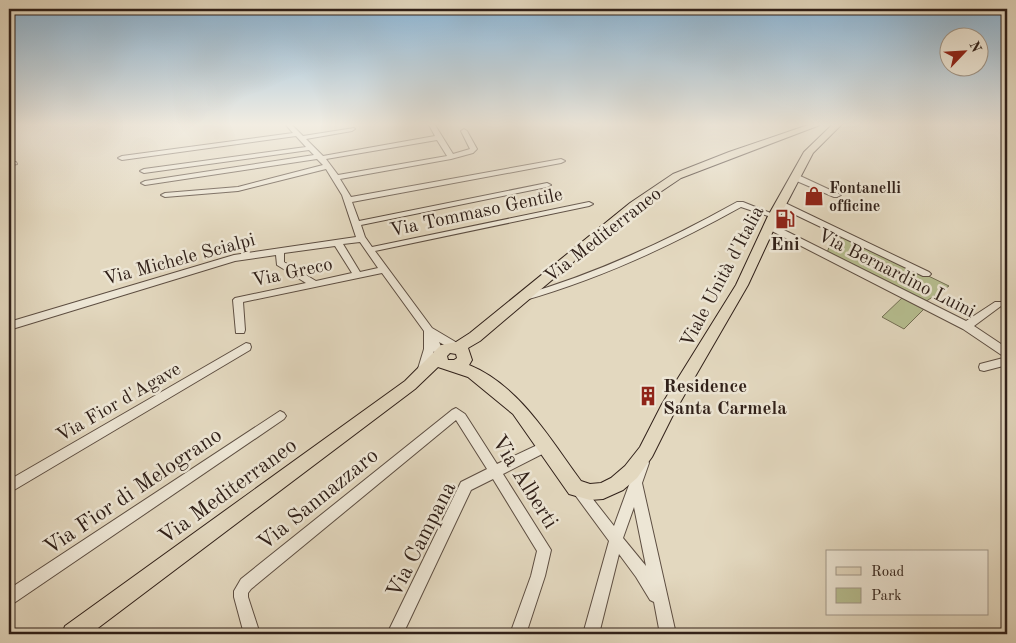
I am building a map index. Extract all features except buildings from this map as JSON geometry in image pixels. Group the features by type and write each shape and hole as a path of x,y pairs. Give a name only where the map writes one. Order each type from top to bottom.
{"main road":[{"name":"Via Mediterraneo","path":"456,347 475,337 634,205 677,176 729,155"},
{"name":"Viale Unità d'Italia","path":"575,488 590,492 603,491 617,484 631,472 646,452 668,409 742,285 774,216 808,155"},
{"path":"447,361 462,363 465,357 463,351 456,347"},
{"name":"Via Mediterraneo","path":"73,634 416,380 447,361"},
{"path":"447,361 479,377 519,410 575,488"}],"street":[{"path":"122,158 146,155"},
{"path":"144,171 298,155"},
{"path":"200,166 299,155"},
{"path":"145,183 305,155"},
{"path":"319,155 336,178 348,200 362,240 428,329 447,361"},
{"path":"336,178 456,155"},
{"path":"348,200 561,161"},
{"path":"165,195 238,189 328,166"},
{"path":"793,179 837,195"},
{"path":"793,179 824,196 821,199"},
{"path":"356,224 547,185"},
{"name":"Via Tommaso Gentile","path":"370,250 589,204"},
{"path":"521,298 554,290 619,266 688,234 740,204 926,274"},
{"name":"Via Bernardino Luini","path":"774,216 967,326 1007,353"},
{"name":"Via Michele Scialpi","path":"9,326 234,258 362,240"},
{"path":"338,243 358,275"},
{"path":"280,251 280,262 314,284"},
{"name":"Via Greco","path":"240,330 238,300 383,270"},
{"path":"539,284 554,290"},
{"path":"967,326 998,304"},
{"path":"428,329 456,347"},
{"path":"416,380 429,349 428,329"},
{"name":"Via Fior d'Agave","path":"9,487 246,347"},
{"path":"984,367 1007,361"},
{"name":"Via Alberti","path":"456,413 461,417 544,550 538,576 518,634"},
{"name":"Via Sannazzaro","path":"252,634 241,591 246,584 456,413"},
{"name":"Via Fior di Melograno","path":"9,598 280,416"},
{"name":"Via Campana","path":"395,634 466,486 546,446"},
{"path":"591,634 616,539 646,452"},
{"path":"636,483 668,634"},
{"path":"575,488 646,576 663,612"}],"green space":[{"path":"844,235 949,286 925,302 827,253 831,241 837,243"},
{"path":"903,297 925,308 904,329 882,317"}],"place":[{"name":"Fontanelli officine","path":"814,196"},
{"name":"Eni","path":"785,219"},
{"name":"Residence Santa Carmela","path":"648,396"}]}
